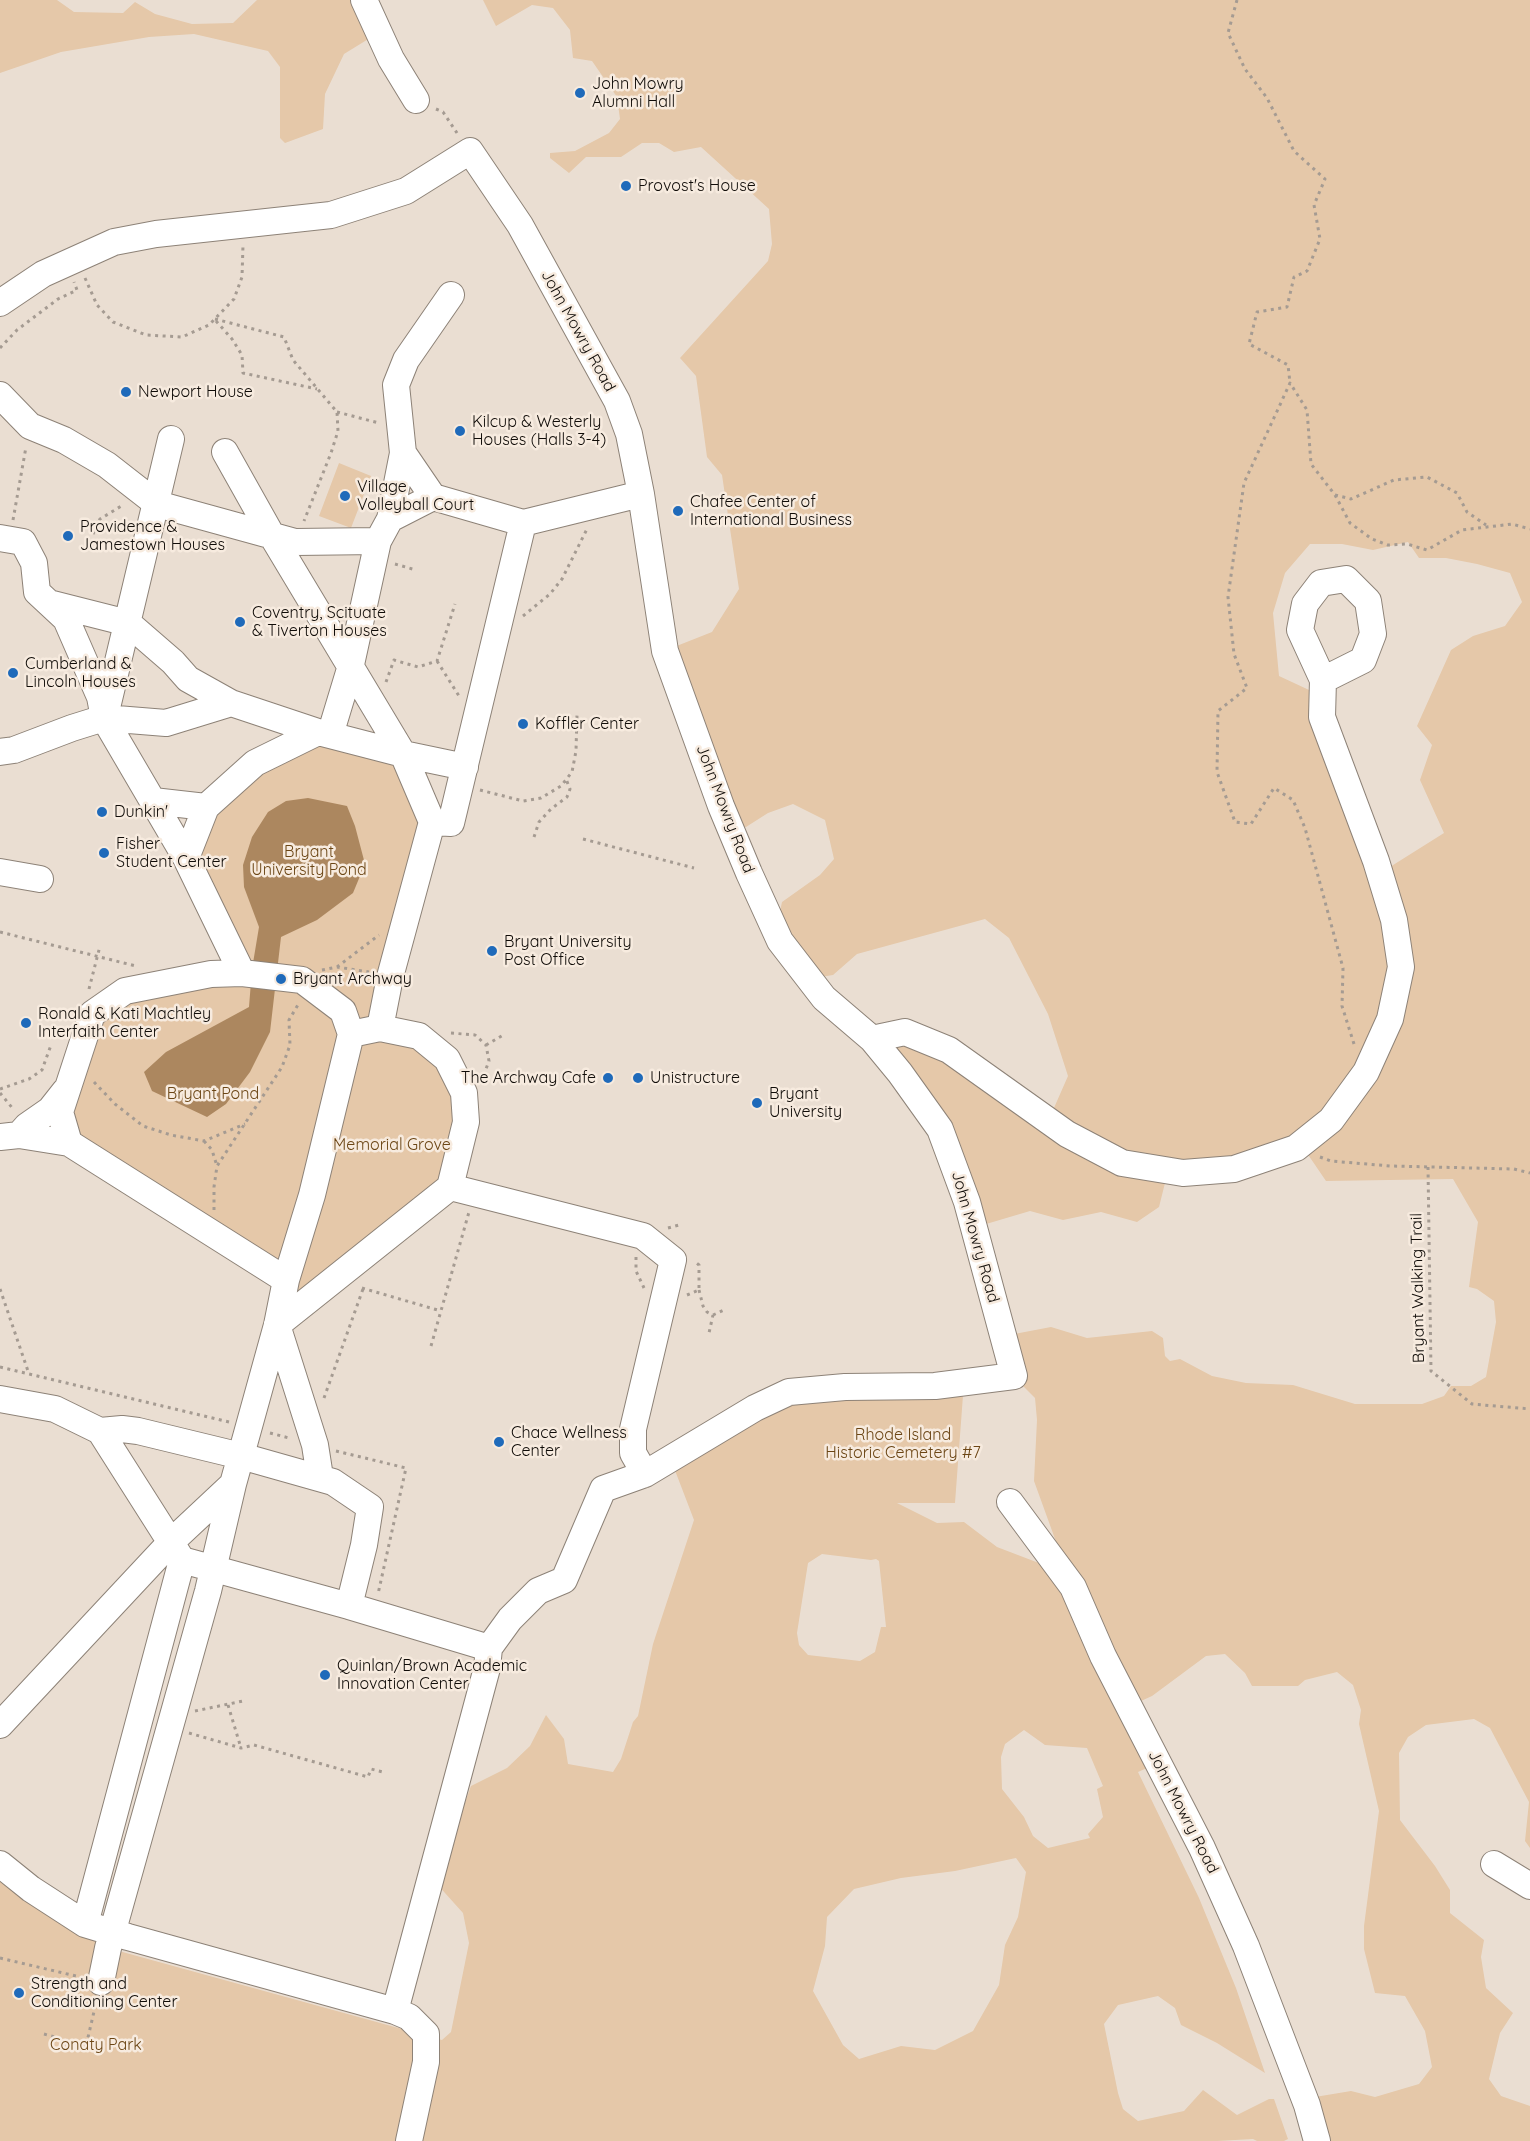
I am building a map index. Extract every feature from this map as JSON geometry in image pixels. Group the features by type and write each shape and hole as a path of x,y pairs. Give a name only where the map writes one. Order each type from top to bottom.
{"street":[{"path":"364,0 392,59 416,100"},
{"path":"0,303 43,274 114,242 156,234 332,215 406,191 470,152"},
{"name":"John Mowry Road","path":"470,152 520,225 617,402 629,434 641,494 665,651 721,806 749,873 780,940 824,998 872,1040 900,1073 940,1129 967,1202 1014,1376 935,1386 845,1387 789,1392 755,1408 645,1473 603,1489 564,1580 538,1591 510,1619 489,1648"},
{"path":"186,858 206,807 255,763 324,734 350,669 384,530 402,441 396,385 406,360 451,295"},
{"path":"0,394 30,426 64,440 107,465 151,500 295,542 384,530 433,497"},
{"path":"104,718 128,623 151,500 171,439"},
{"path":"402,441 433,497 523,523 641,494"},
{"path":"225,452 350,669 403,754 432,822 390,977 380,1028"},
{"path":"432,822 451,823 523,523"},
{"path":"12,540 34,563 37,592 66,619 100,697 104,718 186,858 242,973"},
{"path":"49,603 128,623 173,662 188,680 231,703 324,734 403,754 463,776"},
{"path":"872,1040 905,1032 949,1050 1067,1134 1122,1162 1183,1173 1224,1170 1234,1169 1296,1148 1331,1120 1366,1072 1390,1019 1401,967 1394,920 1376,861 1322,717 1323,680"},
{"path":"0,752 14,750 104,718 166,723 231,703"},
{"path":"153,801 206,807"},
{"path":"0,872 40,879"},
{"path":"69,1143 60,1112 92,1014 125,991 211,974 242,973 298,981 343,1011 351,1034 312,1195 286,1280 277,1325 233,1484 213,1569 100,1982"},
{"path":"351,1034 380,1028 419,1036 447,1059 464,1094 466,1122 462,1190"},
{"path":"9,1136 50,1110 66,1090"},
{"path":"9,1136 69,1143 286,1280"},
{"path":"277,1325 333,1281 462,1190 643,1236 674,1260 632,1435 633,1453 645,1473"},
{"path":"277,1325 315,1445 320,1477"},
{"path":"0,1399 55,1409 100,1431 122,1429 138,1431 241,1456 333,1482 370,1507 364,1545 349,1606"},
{"path":"100,1431 176,1551 213,1569 349,1606 489,1648 487,1668 394,2011"},
{"path":"0,1725 176,1551 233,1484"},
{"name":"John Mowry Road","path":"1010,1502 1073,1587 1103,1656 1202,1848 1246,1946 1305,2099 1317,2141"},
{"path":"85,1923 176,1551"},
{"path":"0,1864 31,1889 85,1923 113,1933 409,2017 426,2034 426,2062 409,2141"},
{"path":"1494,1864 1530,1886"}],"path":[{"path":"1237,0 1228,33 1241,60 1267,98 1294,151 1325,179 1314,205 1320,239 1307,271 1294,277 1287,307 1257,312 1249,344 1288,365 1290,383"},
{"path":"416,100 443,112 470,152"},
{"path":"82,271 97,305 113,322 146,335 182,337 209,325 234,299 242,277 244,242 238,226"},
{"path":"0,348 16,330 58,299 77,290 72,276"},
{"path":"214,319 284,337 293,360 338,412 402,441"},
{"path":"214,319 232,339 242,355 243,373 317,389"},
{"path":"295,542 331,453 338,431 338,412"},
{"path":"12,540 14,507 30,426"},
{"path":"1335,495 1351,499 1394,480 1427,477 1457,492 1467,512 1488,526"},
{"path":"93,534 100,519 121,505 151,500"},
{"path":"523,616 550,594 562,579 600,503"},
{"path":"437,661 455,604"},
{"path":"371,704 385,685 394,660 418,667 437,661"},
{"path":"437,661 475,720"},
{"path":"463,776 523,801 541,798 561,786 572,772 576,751 577,715"},
{"path":"534,837 539,822 567,797 570,789 566,779"},
{"path":"584,839 694,868"},
{"path":"0,932 142,967"},
{"path":"217,1166 282,1067 290,1045 289,1020 298,981 337,966 381,934"},
{"path":"87,997 100,946"},
{"path":"337,966 390,977"},
{"path":"486,1045 505,1034"},
{"path":"0,1089 29,1079 42,1070 51,1045"},
{"path":"76,1063 115,1104 143,1126 171,1135 204,1141 246,1123"},
{"path":"204,1141 212,1150 217,1166 214,1187 214,1233"},
{"path":"1296,1148 1331,1161 1391,1166 1514,1169 1530,1173"},
{"name":"Bryant Walking Trail","path":"1428,1167 1431,1371 1472,1404 1530,1409"},
{"path":"431,1346 441,1311 462,1190"},
{"path":"333,1281 441,1311"},
{"path":"0,1288 29,1374"},
{"path":"323,1401 363,1289"},
{"path":"699,1290 703,1306 713,1315"},
{"path":"713,1315 726,1309"},
{"path":"709,1334 713,1315"},
{"path":"172,1722 243,1701"},
{"path":"228,1705 241,1748"},
{"path":"172,1722 241,1748 254,1745 368,1777 371,1769 383,1772"},
{"path":"0,1958 100,1982 86,2046 44,2034"}],"green space":[{"path":"0,0 57,0 74,12 123,13 135,2 155,14 192,24 233,23 257,0 365,0 383,30 344,54 325,94 323,129 285,143 280,138 280,67 268,51 194,34 149,37 61,52 0,73"},
{"path":"483,0 1530,0 1530,1848 1525,1841 1529,1802 1490,1728 1474,1719 1426,1725 1408,1737 1399,1753 1400,1820 1450,1890 1450,1913 1484,1940 1481,1957 1486,1988 1513,2013 1500,2033 1489,2079 1501,2096 1530,2106 1530,2141 1315,2141 1303,2099 1351,2091 1375,2097 1419,2084 1432,2067 1425,2031 1405,1996 1375,1993 1364,1949 1364,1926 1379,1811 1359,1724 1361,1710 1353,1685 1337,1672 1305,1680 1298,1686 1252,1686 1245,1673 1225,1654 1206,1656 1152,1696 1130,1706 1156,1764 1138,1772 1199,1898 1236,1988 1265,2073 1217,2043 1181,2025 1175,2008 1158,1996 1118,2005 1104,2024 1123,2109 1138,2121 1184,2111 1203,2090 1237,2115 1269,2099 1274,2099 1288,2139 1284,2141 1253,2139 1217,2141 0,2141 0,1880 108,1948 442,2040 451,2032 469,1943 463,1913 436,1883 471,1786 507,1768 530,1746 546,1715 564,1739 568,1764 613,1772 621,1759 633,1722 638,1716 653,1644 694,1520 671,1460 775,1403 964,1382 955,1503 897,1503 937,1523 964,1522 997,1547 1044,1565 1063,1561 1034,1481 1037,1420 1035,1398 1012,1375 1009,1335 1051,1327 1087,1338 1152,1331 1163,1338 1165,1356 1170,1361 1180,1359 1212,1376 1246,1383 1293,1385 1355,1404 1422,1404 1444,1396 1451,1386 1471,1386 1486,1377 1496,1322 1494,1301 1477,1289 1469,1287 1478,1222 1453,1179 1326,1181 1296,1137 1223,1165 1169,1167 1159,1207 1137,1222 1101,1212 1063,1220 1030,1211 976,1227 891,1050 911,1038 1050,1117 1068,1076 1048,1014 1009,938 985,919 857,954 833,975 814,978 778,921 782,902 820,875 834,859 825,820 793,804 768,813 746,827 730,828 669,649 712,632 739,589 722,475 707,457 696,376 680,358 768,261 772,244 769,209 701,147 674,152 659,143 642,143 621,157 586,157 569,173 550,158 550,153 575,151 609,133 620,119 617,97 592,61 573,58 570,30 553,8 532,5 496,26","holes":["1408,542 1419,558 1446,558 1510,573 1522,602 1505,626 1473,636 1451,650 1417,726 1432,745 1420,780 1444,833 1382,872 1322,696 1279,676 1273,613 1285,573 1310,544 1342,544 1373,550","822,1554 879,1561 886,1627 881,1627 875,1652 860,1661 808,1655 799,1645 797,1633 808,1563","1024,1730 1045,1745 1087,1748 1103,1786 1097,1789 1103,1817 1088,1834 1090,1838 1048,1848 1033,1836 1024,1817 1002,1789 1001,1757 1005,1744","1016,1858 1026,1872 1018,1917 1005,1945 999,1985 973,2031 935,2050 901,2046 859,2059 843,2045 813,1991 825,1946 827,1917 854,1889 901,1878 955,1871"]},
{"name":"Village Volleyball Court","path":"339,463 371,476 351,528 319,516"},
{"path":"318,732 403,754 432,822 380,1028 419,1036 464,1093 450,1187 277,1325 286,1280 69,1143 92,1014 125,991 242,973 186,858 206,807"}],"shaded area":[{"path":"308,798 347,806 365,864 353,893 317,920 281,937 270,1032 250,1072 226,1104 207,1117 152,1091 144,1072 166,1052 249,1007 259,927 244,887 243,865 252,837 268,812 286,801"}],"place":[{"name":"John Mowry Alumni Hall","path":"580,93"},
{"name":"Provost's House","path":"626,186"},
{"name":"Newport House","path":"126,392"},
{"name":"Kilcup & Westerly Houses (Halls 3-4)","path":"460,431"},
{"name":"Village Volleyball Court","path":"345,496"},
{"name":"Chafee Center of International Business","path":"678,511"},
{"name":"Providence & Jamestown Houses","path":"68,536"},
{"name":"Coventry, Scituate & Tiverton Houses","path":"240,622"},
{"name":"Cumberland & Lincoln Houses","path":"13,673"},
{"name":"Koffler Center","path":"523,724"},
{"name":"Dunkin'","path":"102,812"},
{"name":"Fisher Student Center","path":"104,853"},
{"name":"Bryant University Post Office","path":"492,951"},
{"name":"Bryant Archway","path":"281,979"},
{"name":"Ronald & Kati Machtley Interfaith Center","path":"26,1023"},
{"name":"The Archway Cafe","path":"608,1078"},
{"name":"Unistructure","path":"638,1078"},
{"name":"Bryant University","path":"757,1103"},
{"name":"Chace Wellness Center","path":"499,1442"},
{"name":"Quinlan/Brown Academic Innovation Center","path":"325,1675"},
{"name":"Strength and Conditioning Center","path":"19,1993"}],"park label":[{"name":"Bryant University Pond","path":"309,861"},
{"name":"Bryant Pond","path":"213,1094"},
{"name":"Memorial Grove","path":"392,1145"},
{"name":"Rhode Island Historic Cemetery #7","path":"903,1444"},
{"name":"Conaty Park","path":"96,2045"}]}
